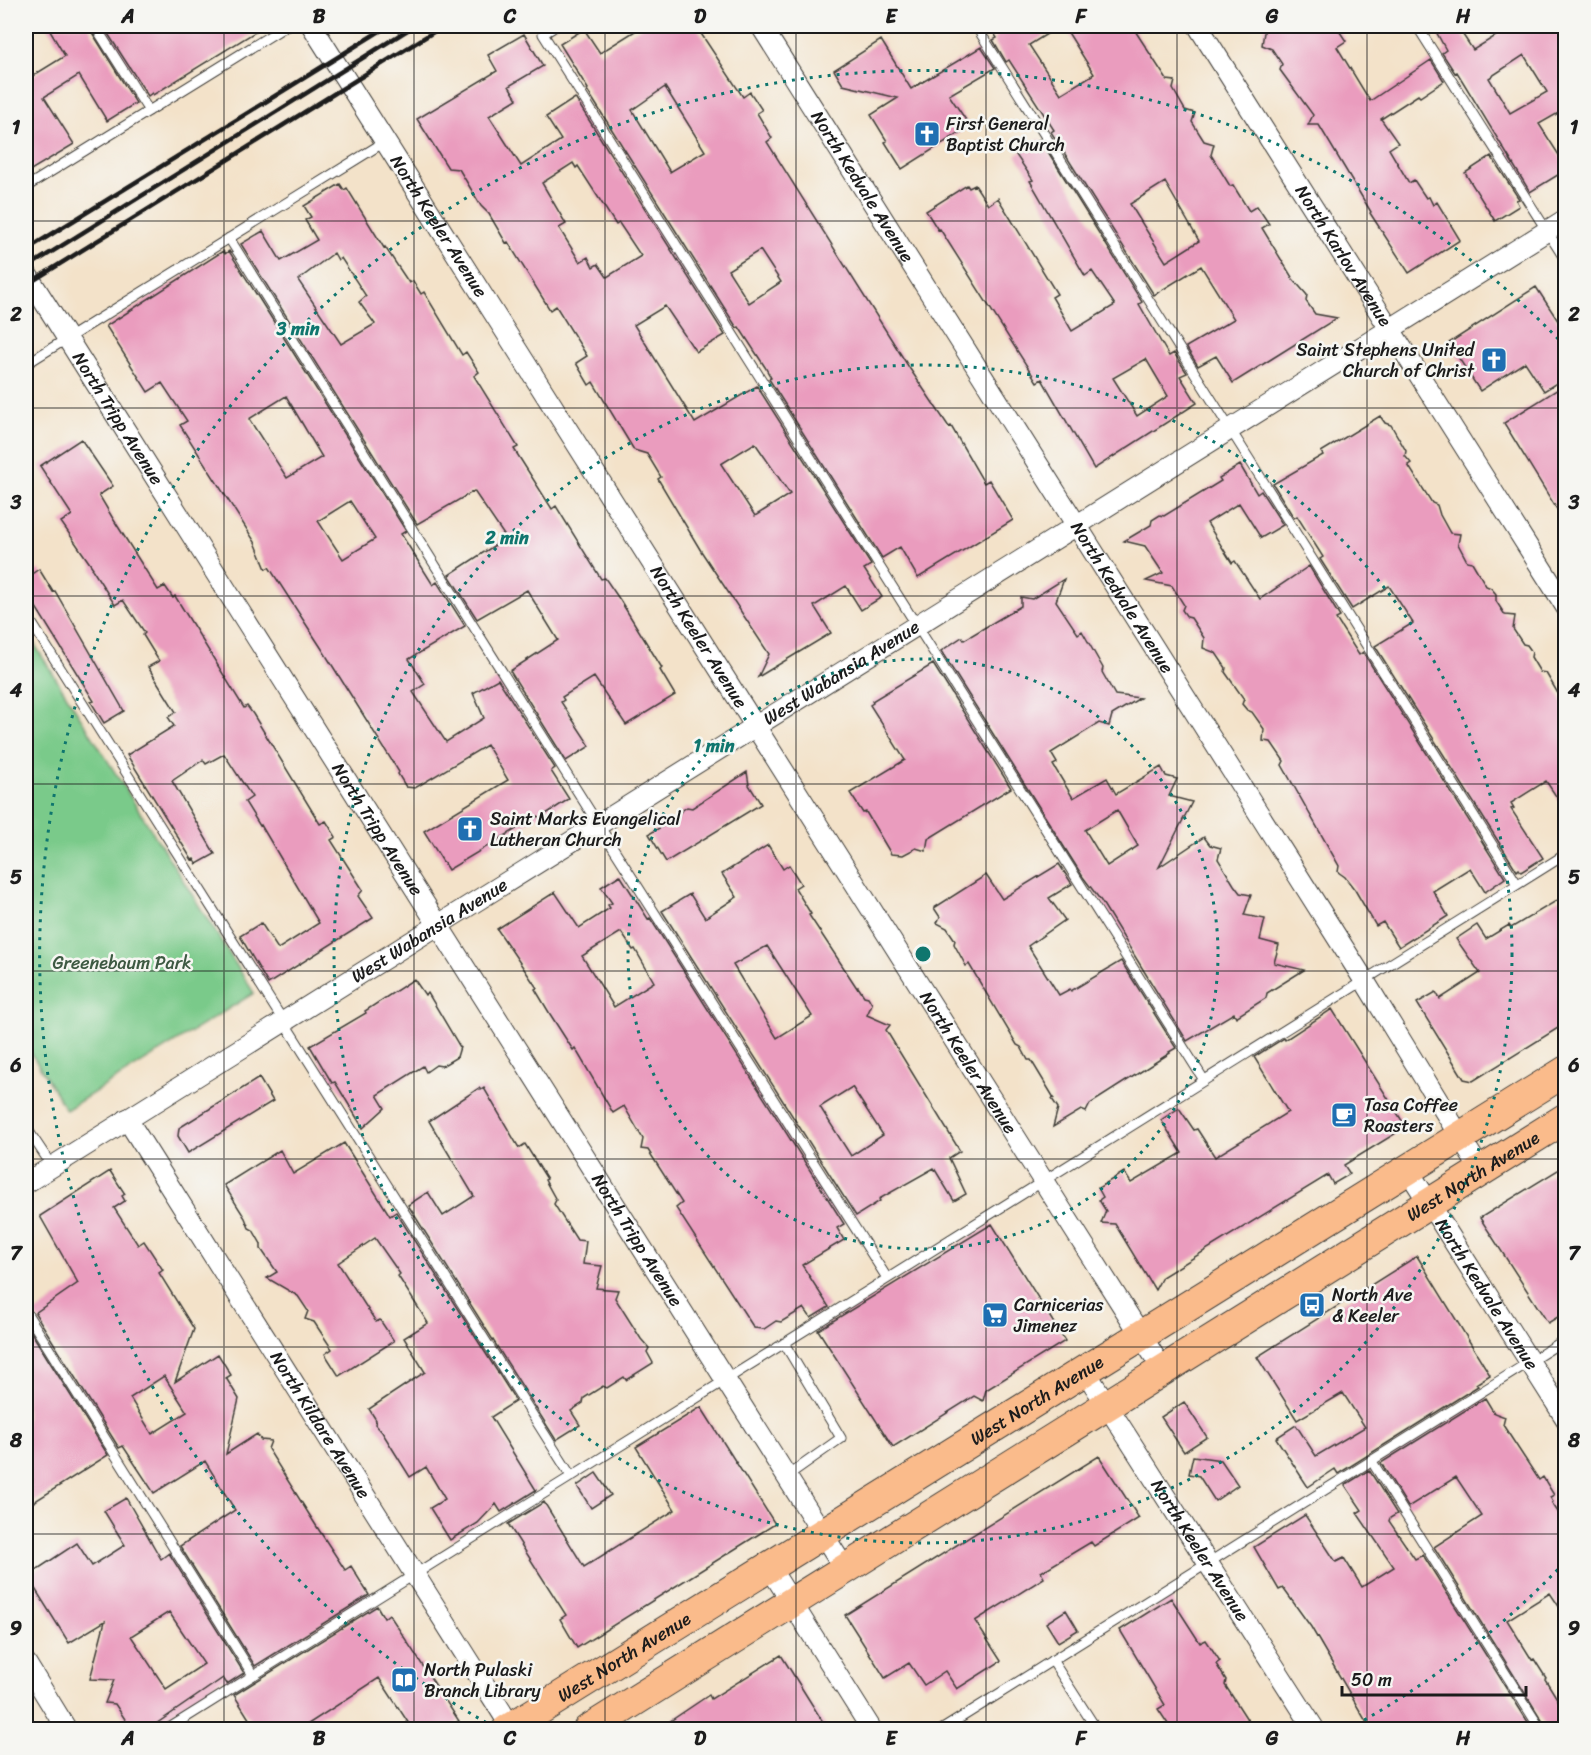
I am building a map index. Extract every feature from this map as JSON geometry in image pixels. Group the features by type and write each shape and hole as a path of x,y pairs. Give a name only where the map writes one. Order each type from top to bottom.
{"main road":[{"name":"West North Avenue","path":"511,1729 1566,1071"},
{"name":"West North Avenue","path":"588,1730 1566,1118"}],"street":[{"name":"North Keeler Avenue","path":"312,26 1163,1370"},
{"name":"North Kedvale Avenue","path":"761,26 1364,980 1481,1171"},
{"name":"North Karlov Avenue","path":"1198,26 1566,607"},
{"name":"West Wabansia Avenue","path":"26,1183 1566,219"},
{"name":"North Tripp Avenue","path":"26,273 845,1569"},
{"name":"North Kildare Avenue","path":"127,1119 511,1729"},
{"name":"North Kedvale Avenue","path":"1408,1170 1566,1419"},
{"name":"North Keeler Avenue","path":"1085,1371 1315,1730"},
{"path":"770,1568 872,1730"},
{"path":"26,1663 67,1730"}],"lane":[{"path":"95,26 149,111"},
{"path":"26,187 286,26"},
{"path":"556,26 543,34 1204,1080"},
{"path":"976,26 1518,884"},
{"path":"1417,26 1566,261"},
{"path":"26,364 386,141"},
{"path":"229,238 887,1278"},
{"path":"26,614 571,1476"},
{"path":"166,1730 1566,854"},
{"path":"26,1127 52,1166"},
{"path":"26,1312 253,1675"},
{"path":"941,1730 1566,1339"},
{"path":"784,1343 841,1438 787,1476"},
{"path":"1371,1460 1541,1730"},
{"path":"1052,1660 1097,1730"}],"green space":[{"name":"Greenebaum Park","path":"26,631 254,993 66,1110 26,1045"}],"building":[{"path":"47,26 88,26 136,103 107,121 79,75 44,97 74,144 26,173 26,68 31,77 65,56"},
{"path":"103,26 265,26 148,96"},
{"path":"643,26 696,26 743,97 750,92 762,110 757,113 772,138 767,142 910,369 949,427 951,426 984,483 989,480 1013,520 918,578 900,547 882,558 769,379 771,378 765,367 739,327 737,328 560,44 584,29 600,53","holes":["665,87 705,151 670,172 632,110","760,250 781,282 749,303 728,270"]},
{"path":"989,26 1060,26 1029,45 1061,94 1094,74 1064,26 1132,26 1167,80 1175,81 1173,89 1185,110 1195,113 1192,122 1204,141 1214,144 1211,155 1230,186 1233,185 1249,211 1257,206 1269,224 1262,228 1293,279 1307,295 1306,301 1315,314 1337,318 1233,383 1216,356 1198,366 1186,347 1234,319 1201,266 1154,295 1051,132 1054,130 1009,60 1006,62 993,40 997,38","holes":["1165,182 1199,241 1166,262 1130,204"]},
{"path":"1265,26 1336,26 1346,41 1337,47 1370,101 1431,60 1444,81 1381,119 1398,143 1389,149 1409,183 1414,180 1433,205 1437,202 1460,240 1409,273 1370,213 1319,125 1308,125 1313,115 1280,70 1282,64 1272,49 1262,45"},
{"path":"1433,26 1457,26 1473,50 1512,26 1566,26 1566,122 1560,112 1539,124 1566,166 1566,170 1530,192 1457,72 1455,73 1442,53 1446,50","holes":["1524,55 1547,92 1510,113 1489,78"]},
{"path":"524,34 543,66 509,86 517,99 489,116 521,166 561,140 546,117 575,98 725,335 696,352 665,306 634,325 695,423 757,386 871,565 864,569 882,597 861,610 846,586 814,606 831,633 758,677 769,654 701,551 658,479 661,477 647,454 634,450 593,382 589,385 576,363 587,356 556,306 550,310 459,169 448,168 417,119 497,71 488,55","holes":["573,163 576,168 578,166 616,225 619,223 641,256 607,277 598,264 593,267 588,257 580,262 559,228 566,224 542,183","755,443 790,494 755,516 721,464"]},
{"path":"881,40 911,89 981,47 995,68 949,95 970,126 902,169 871,115 898,98 843,85 834,70"},
{"path":"1040,139 1142,302 1139,304 1169,356 1174,353 1187,373 1180,376 1197,403 1094,469 1042,379 1037,382 940,229 938,230 926,211 967,185 969,188 975,185 988,205 998,198 1057,294 1052,297 1072,331 1115,305 1092,271 1085,276 1030,181 1033,180 1016,155","holes":["1146,359 1168,396 1137,416 1113,378"]},
{"path":"1491,156 1519,199 1516,200 1519,206 1495,221 1465,173"},
{"path":"340,184 344,190 347,188 384,248 409,283 413,281 421,294 424,292 462,355 466,352 479,372 474,376 518,447 514,449 552,509 556,506 601,579 605,578 620,600 662,668 660,670 675,695 626,725 594,677 562,697 564,700 561,702 590,746 566,761 510,671 558,640 527,590 477,619 449,575 506,538 474,491 417,524 241,244 263,231 281,261 317,240 305,220 311,217 304,206","holes":["334,253 338,260 341,258 366,296 359,302 375,324 341,344 298,280"]},
{"path":"223,251 225,254 229,251 406,531 401,534 433,585 437,582 465,626 409,659 425,684 413,692 446,742 484,718 473,693 498,679 555,768 551,771 569,799 448,870 424,831 508,780 487,745 415,788 406,787 399,772 322,649 269,567 266,569 255,542 180,425 187,421 162,383 148,392 106,326","holes":["286,396 322,457 287,478 249,419","350,501 375,539 343,559 318,521"]},
{"name":"Saint Stephens United Church of Christ","path":"1536,287 1566,333 1566,377 1544,391 1525,362 1480,391 1449,343"},
{"path":"1566,384 1566,524 1504,423"},
{"path":"1380,416 1385,423 1391,425 1406,451 1405,456 1411,463 1408,465 1432,503 1437,505 1450,533 1460,534 1458,544 1467,561 1472,562 1486,586 1496,594 1496,601 1505,615 1515,616 1513,629 1523,644 1527,645 1532,652 1531,657 1540,672 1546,673 1566,707 1566,811 1546,781 1511,803 1514,808 1511,809 1543,858 1521,872 1519,869 1517,871 1375,646 1413,623 1389,586 1352,609 1320,559 1323,557 1297,516 1294,518 1273,484 1323,455 1321,452"},
{"path":"81,439 113,486 99,495 112,517 158,590 165,586 173,598 175,596 244,708 247,706 253,714 320,824 326,821 336,837 331,840 363,890 358,896 373,918 268,984 240,936 261,923 278,949 319,923 245,802 252,797 224,754 206,764 203,760 172,781 215,854 197,864 194,859 192,860 127,755 174,726 168,717 176,712 148,667 159,661 143,635 145,633 123,600 115,605 61,522 72,515 40,466"},
{"path":"1240,465 1257,494 1261,491 1283,525 1261,538 1239,503 1207,523 1232,563 1235,561 1260,599 1309,566 1340,617 1336,619 1359,655 1363,652 1505,878 1485,892 1470,868 1433,891 1448,916 1399,947 1383,922 1376,926 1355,890 1338,872 1339,866 1282,765 1284,761 1271,742 1263,741 1264,729 1252,712 1242,704 1244,699 1225,672 1226,668 1216,653 1203,648 1204,638 1191,618 1187,617 1182,610 1184,605 1172,586 1146,581 1163,573 1145,546 1124,541 1151,525 1152,520 1160,515 1164,516 1221,481 1219,478"},
{"path":"39,569 53,592 55,591 124,711 104,723 91,702 94,701 26,591 26,578"},
{"path":"1064,579 1056,601 1078,634 1082,631 1115,695 1140,698 1112,715 1109,726 1099,723 1051,753 1057,763 1053,765 1073,798 1107,778 1116,794 1161,767 1166,776 1177,779 1169,796 1192,802 1159,867 1204,837 1210,845 1221,848 1218,859 1234,885 1240,893 1251,895 1244,915 1265,919 1260,940 1279,945 1274,963 1304,970 1267,993 1266,998 1236,1017 1234,1013 1187,1041 1101,901 1083,877 941,651 962,637 964,640 1021,606 1021,597 1032,599","holes":["1117,810 1138,846 1107,866 1085,830"]},
{"path":"933,664 1011,788 928,839 926,851 916,848 903,855 891,854 866,812 863,813 850,793 905,760 870,705 872,701"},
{"path":"747,772 749,785 761,804 666,862 649,834 678,817 680,812 687,807 692,808"},
{"path":"768,845 783,869 789,865 801,884 795,888 811,914 809,915 857,988 868,997 872,1004 867,1015 890,1025 886,1030 960,1151 949,1158 966,1194 954,1201 934,1168 879,1199 880,1201 856,1216 662,911 690,894 705,918 737,897 722,874","holes":["767,946 812,1016 777,1038 733,965","852,1087 883,1135 851,1156 820,1107"]},
{"path":"1059,864 1072,884 1049,898 1065,920 1028,946 1059,995 1070,989 1071,991 1121,961 1176,1048 1090,1104 1086,1112 1081,1110 1053,1127 1058,1108 1052,1099 1054,1098 1031,1060 1028,1060 1021,1047 1017,1045 969,964 966,966 947,928 937,923 940,917 934,908 986,875 1002,899"},
{"path":"620,875 648,919 650,918 844,1224 837,1228 844,1240 802,1265 829,1307 811,1318 804,1308 764,1329 754,1328 676,1208 682,1203 648,1150 641,1149 643,1139 624,1106 613,1113 575,1048 573,1050 535,989 537,988 497,929 555,892 579,928 610,908 608,905 612,903 601,887","holes":["621,932 633,950 635,949 654,982 614,1007 582,956"]},
{"path":"1566,895 1566,1023 1473,1081 1464,1079 1417,1003 1436,992 1440,999 1480,973 1456,939 1477,925 1486,939 1509,925 1511,928"},
{"path":"414,979 425,995 428,993 460,1047 457,1057 442,1066 436,1065 426,1072 423,1066 377,1095 385,1108 363,1128 310,1046 366,1013 365,1011"},
{"path":"1332,1009 1406,1127 1344,1165 1350,1174 1333,1184 1328,1175 1162,1277 1155,1290 1115,1224 1101,1223 1106,1211 1099,1200 1103,1197 1098,1188 1124,1172 1131,1183 1182,1153 1161,1120 1179,1108 1194,1130 1197,1129 1215,1157 1288,1112 1254,1057"},
{"path":"259,1078 273,1101 188,1153 178,1136 179,1128"},
{"path":"479,1088 481,1090 484,1088 519,1148 525,1144 547,1179 545,1180 556,1200 554,1204 577,1240 586,1241 583,1264 602,1266 596,1288 618,1290 615,1298 649,1348 647,1352 653,1363 626,1380 624,1377 607,1388 603,1386 584,1398 583,1403 571,1411 580,1425 556,1440 408,1205 428,1192 443,1216 474,1196 429,1121"},
{"path":"344,1143 390,1216 396,1212 516,1401 491,1417 536,1490 501,1512 496,1504 478,1523 450,1540 430,1508 445,1499 426,1467 410,1477 375,1424 376,1420 369,1409 425,1372 404,1338 428,1323 398,1276 400,1274 375,1238 338,1263 376,1322 380,1320 394,1341 339,1376 325,1354 332,1349 314,1322 305,1319 308,1311 298,1296 267,1278 277,1272 224,1185 280,1150 293,1174"},
{"path":"1566,1165 1566,1312 1548,1323 1480,1218"},
{"path":"110,1171 125,1194 122,1196 125,1201 114,1208 138,1245 144,1241 163,1270 159,1273 194,1329 175,1382 218,1354 231,1375 226,1378 239,1399 226,1454 257,1434 261,1440 271,1441 268,1449 317,1527 345,1570 351,1566 369,1595 255,1666 180,1546 235,1510 205,1461 154,1493 123,1446 119,1448 35,1313 78,1283 40,1216","holes":["164,1376 187,1412 152,1434 130,1398"]},
{"path":"992,1224 1065,1341 986,1390 983,1401 974,1396 893,1447 818,1330"},
{"path":"1417,1256 1490,1375 1476,1384 1478,1386 1338,1474 1335,1469 1308,1487 1276,1438 1296,1425 1316,1456 1365,1427 1343,1393 1297,1420 1257,1357"},
{"path":"26,1324 108,1455 26,1507"},
{"path":"1485,1398 1494,1413 1505,1417 1503,1425 1539,1480 1543,1477 1554,1495 1550,1497 1552,1503 1566,1524 1566,1617 1550,1593 1507,1620 1532,1660 1534,1659 1566,1713 1566,1730 1548,1730 1434,1547 1482,1516 1456,1477 1408,1507 1381,1463"},
{"path":"1184,1402 1207,1437 1184,1452 1161,1417"},
{"path":"701,1407 775,1524 577,1648 560,1619 566,1615 508,1524 544,1502 584,1567 675,1510 636,1447"},
{"path":"1099,1456 1139,1518 1094,1546 1091,1542 1041,1572 1044,1578 975,1621 1001,1661 957,1689 945,1671 924,1685 909,1663 885,1678 845,1615"},
{"path":"1193,1456 1221,1460 1238,1485 1215,1501 1199,1476 1189,1474"},
{"path":"1369,1470 1397,1514 1389,1521 1415,1559 1423,1555 1533,1730 1371,1730 1311,1627 1283,1588 1279,1590 1254,1547 1305,1515 1336,1562 1344,1558 1362,1587 1394,1567 1357,1513 1362,1510 1345,1485"},
{"path":"596,1473 611,1495 591,1508 577,1486"},
{"path":"126,1498 161,1559 169,1553 244,1673 227,1684 223,1678 147,1730 132,1730 115,1704 105,1703 114,1680 90,1679 105,1621 69,1643 27,1576 77,1543 92,1566 125,1545 104,1511","holes":["169,1612 204,1664 166,1689 131,1636"]},
{"path":"1171,1598 1200,1643 1206,1640 1220,1661 1216,1664 1226,1680 1225,1685 1254,1730 1172,1730 1158,1709 1165,1705 1120,1630"},
{"path":"377,1606 384,1618 389,1614 459,1721 445,1730 413,1730 379,1678 299,1730 256,1730 234,1695"},
{"path":"1066,1610 1078,1630 1058,1642 1046,1623"},
{"path":"781,1655 828,1730 657,1730 709,1695 711,1699"}],"railway":[{"path":"26,250 388,26"},
{"path":"26,268 414,26"},
{"path":"26,285 443,26"}],"place":[{"name":"First General Baptist Church","path":"927,134"},
{"name":"Saint Stephens United Church of Christ","path":"1494,360"},
{"name":"Saint Marks Evangelical Lutheran Church","path":"470,829"},
{"name":"Tasa Coffee Roasters","path":"1344,1115"},
{"name":"North Ave & Keeler","path":"1312,1305"},
{"name":"Carnicerias Jimenez","path":"995,1315"},
{"name":"North Pulaski Branch Library","path":"404,1680"}]}
